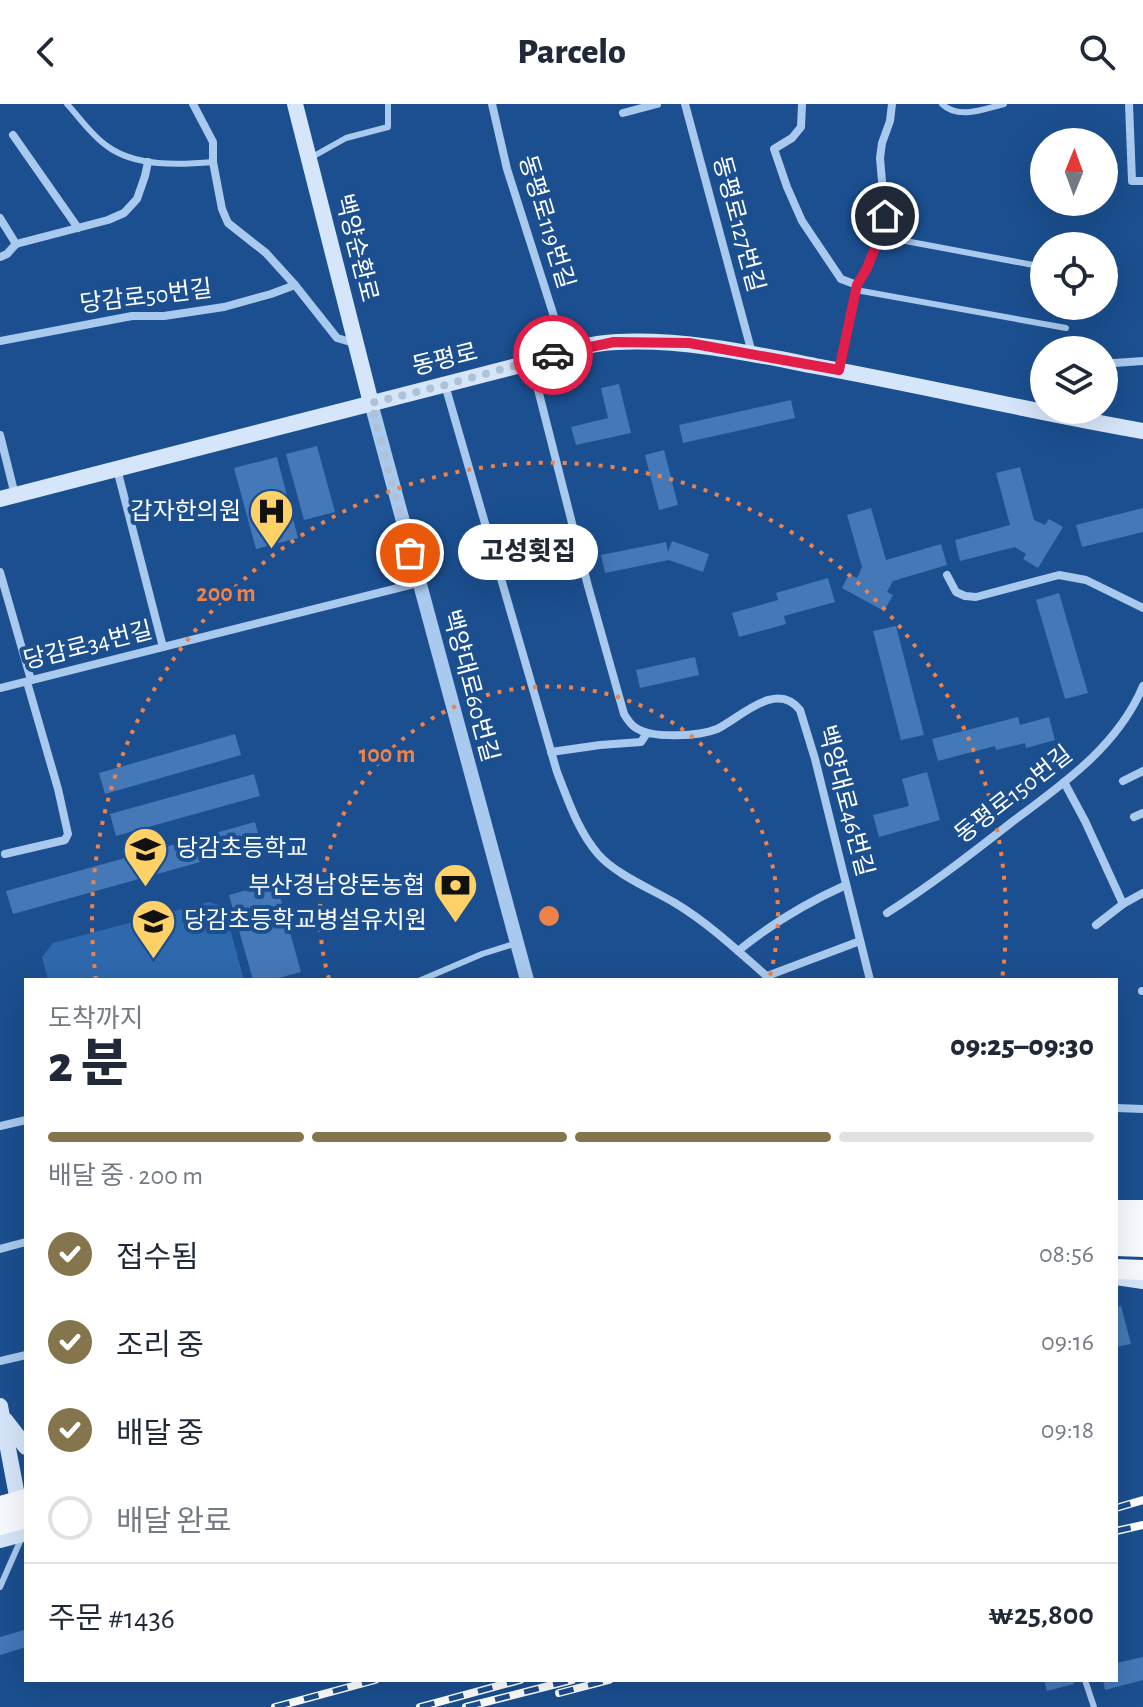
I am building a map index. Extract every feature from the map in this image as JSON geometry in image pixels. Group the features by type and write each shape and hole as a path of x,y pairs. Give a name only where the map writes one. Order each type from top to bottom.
{"highway":[{"path":"1118,1210 1143,1210"},
{"path":"1118,1225 1143,1227"},
{"path":"1118,1246 1143,1247"},
{"path":"1118,1269 1143,1270"},
{"path":"0,1525 24,1528"}],"main road":[{"name":"백양순환로","path":"295,104 371,403"},
{"name":"동평로","path":"8,497 565,352 614,342 689,343 1030,407"},
{"name":"동평로","path":"1112,424 1143,431"},
{"path":"1118,1253 1143,1255"},
{"path":"1118,1277 1143,1281"},
{"path":"1,1416 24,1445"},
{"path":"1,1416 14,1497 24,1525"},
{"path":"0,1540 24,1528"}],"street":[{"path":"193,104 213,142 213,162 222,209 228,223 266,253 337,338 354,343"},
{"name":"동평로119번길","path":"492,104 507,169 565,352"},
{"path":"623,113 657,104"},
{"name":"동평로127번길","path":"685,104 752,354"},
{"path":"802,104 801,127 792,138 774,149 802,221 841,279 857,288"},
{"path":"839,370 857,288 885,216 880,158 892,104"},
{"path":"1129,104 1132,181 1143,181"},
{"path":"13,135 78,228"},
{"path":"0,257 16,244 124,213 137,199 148,162"},
{"path":"0,218 16,244"},
{"name":"당감로50번길","path":"0,341 132,316 164,316 224,307 295,285"},
{"path":"1118,363 1143,361"},
{"path":"531,362 624,714 635,728 647,733 641,742 551,752"},
{"path":"445,385 557,772 575,817 599,855 705,924 769,978 860,941"},
{"name":"백양대로60번길","path":"371,403 526,978"},
{"path":"0,435 8,497"},
{"path":"117,469 163,647"},
{"path":"0,572 68,834 65,840 5,854"},
{"path":"947,575 956,592 976,597 1059,575 1086,580 1143,608"},
{"name":"당감로34번길","path":"0,688 418,583"},
{"name":"동평로150번길","path":"887,913 938,880 1079,771 1118,730 1135,705 1143,686"},
{"name":"백양대로46번길","path":"647,733 692,734 716,729 753,705 768,700 786,699 796,704 815,759 869,978"},
{"path":"1123,781 1143,771"},
{"path":"1064,782 1123,904"},
{"path":"738,951 760,933 821,896 846,885"},
{"path":"1096,925 1143,893"},
{"path":"1118,1108 1143,1109"},
{"path":"0,1126 24,1120"},
{"path":"0,1249 24,1243"},
{"path":"0,1361 24,1355"}],"lane":[{"path":"67,104 107,147 119,153 148,162 213,162"},
{"path":"309,158 346,138 388,127 388,104"},
{"path":"942,104 953,111 966,113 1004,104"},
{"path":"879,236 1030,264"},
{"path":"857,288 1066,328"},
{"path":"426,978 517,943"},
{"path":"0,1587 24,1530"},
{"path":"1086,1682 1094,1707"}],"shaded area":[{"path":"209,902 224,907 243,978 47,978 42,957 53,943"}],"building":[{"path":"619,384 631,433 576,445 571,427 608,418 601,388"},
{"path":"791,400 795,418 683,443 679,425"},
{"path":"317,446 335,512 304,520 286,454"},
{"path":"664,450 678,505 659,510 645,455"},
{"path":"277,457 298,538 256,549 234,468"},
{"path":"1020,467 1034,520 1045,525 1049,519 1063,527 1038,568 1023,559 1026,554 1015,547 960,561 955,540 1010,525 996,473"},
{"path":"871,508 886,560 941,544 947,565 893,581 887,592 893,595 884,611 842,588 849,574 857,578 862,567 847,515"},
{"path":"1143,508 1143,532 1082,547 1076,525"},
{"path":"672,541 709,554 703,572 669,560 605,573 601,555 666,542 668,552"},
{"path":"828,578 835,602 784,616 786,624 739,637 732,613 778,600 776,593"},
{"path":"1059,593 1088,693 1065,699 1036,600"},
{"path":"896,626 924,735 901,740 873,631"},
{"path":"695,657 699,675 640,688 636,670"},
{"path":"1018,717 1020,725 1049,717 1055,740 1026,748 1025,743 996,750 995,746 938,761 932,739"},
{"path":"235,734 241,755 105,794 99,773"},
{"path":"927,772 940,820 879,837 873,815 909,806 902,779"},
{"path":"254,774 260,796 116,836 110,814"},
{"path":"255,822 261,845 13,914 6,891"},
{"path":"276,882 301,972 278,978 252,978 229,895"},
{"path":"1121,1306 1131,1344 1118,1347 1118,1307"},
{"path":"24,1630 24,1648 0,1655 0,1637"},
{"path":"1143,1657 1143,1680 1105,1690 1103,1682 1118,1682 1118,1663"},
{"path":"1045,1682 1074,1682 1074,1684 1047,1691"}],"railway":[{"path":"1118,1507 1143,1500"},
{"path":"1118,1531 1143,1525"},
{"path":"275,1707 368,1682"},
{"path":"420,1707 513,1682"},
{"path":"466,1707 564,1682"},
{"path":"559,1693 601,1682"}],"way so far":[{"path":"410,553 371,403 553,355"}],"place":[{"name":"갑자한의원","path":"272,551"},
{"name":"고성횟집","path":"410,553"},
{"name":"당감초등학교","path":"145,888"},
{"name":"부산경남양돈농협","path":"456,925"},
{"name":"당감초등학교병설유치원","path":"153,960"}],"route":[{"path":"553,355 614,342 689,343 839,370 857,285 867,268 885,216"}]}
